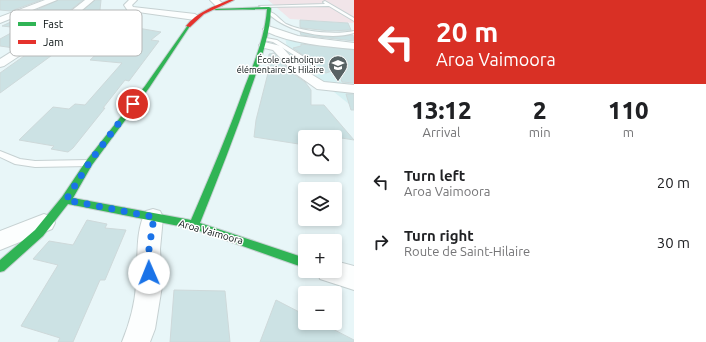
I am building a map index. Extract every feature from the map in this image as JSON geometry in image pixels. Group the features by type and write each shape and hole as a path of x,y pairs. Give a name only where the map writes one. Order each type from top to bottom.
{"street":[{"path":"24,10 53,0"},
{"path":"78,10 90,0"},
{"path":"133,0 128,5 131,9 139,10"},
{"path":"0,267 39,233 66,200 89,163 147,87 195,17 217,2 232,0"},
{"path":"194,225 240,111 266,37 270,13 269,8 261,6 208,9"},
{"path":"142,10 195,17"},
{"path":"0,20 10,16"},
{"path":"266,37 292,37 354,46"},
{"path":"266,37 297,70 321,86 354,89"},
{"path":"0,64 12,56"},
{"name":"Aroa Vaimoora","path":"66,200 194,225 298,261"},
{"path":"136,342 141,329 149,286 149,249 154,217"},
{"path":"0,241 48,221"},
{"path":"342,275 354,278"}],"lane":[{"path":"322,0 354,20"},
{"path":"261,6 329,5"},
{"path":"270,13 285,25 300,30 331,34 351,34 354,32"},
{"path":"266,37 274,36 289,43"},
{"path":"266,37 310,62"},
{"path":"0,154 18,162 35,164 89,163"}],"shaded area":[{"path":"268,0 354,0 354,23 290,19"},
{"name":"École catholique élémentaire St Hilaire","path":"284,33 354,43 354,108 289,56"}],"building":[{"path":"0,0 41,0 10,11 0,10"},
{"path":"58,0 83,0 70,10 36,10"},
{"path":"95,0 101,0 100,10 83,10"},
{"path":"300,20 348,23 351,30 329,31 302,28 300,27"},
{"path":"10,22 10,27 2,26"},
{"path":"142,29 161,32 151,40 159,41 129,81 125,80 103,108 105,108 73,148 68,152 51,149 54,146 19,140 53,107 69,109 75,104 85,105 122,63 90,60 94,56 142,56"},
{"path":"300,32 333,37 353,35 354,41 301,35"},
{"path":"10,34 10,47 0,46 0,39"},
{"path":"301,44 354,50 354,83 342,82 338,69 326,73 310,65 310,72 302,67 291,55 306,64 313,62 293,48 301,46"},
{"path":"274,53 292,73 305,82 311,90 311,105 324,105 354,140 342,138 342,130 298,130 298,144 254,137 256,120 268,73 269,54"},
{"path":"24,56 51,56 0,93 0,73"},
{"path":"346,94 354,94 354,110 351,110"},
{"path":"87,220 107,224 105,228 126,230 105,280 100,280 73,342 58,342 60,338 21,326 58,265 33,259 49,241 73,245"},
{"path":"174,290 225,291 230,342 170,342"},
{"path":"276,300 298,311 298,330 335,330 354,340 354,342 260,342"}],"traffic: fast":[{"path":"194,225 224,152 244,97 263,44 269,17 269,8 216,9"},
{"path":"0,267 39,233 66,200 89,163 147,87 188,26"},
{"path":"66,200 194,225 298,261"}],"traffic: jam":[{"path":"188,26 202,13 232,0"}],"place":[{"name":"École catholique élémentaire St Hilaire","path":"338,82"}],"route":[{"path":"133,104 89,163 66,200 154,217 149,249 149,273"}]}
